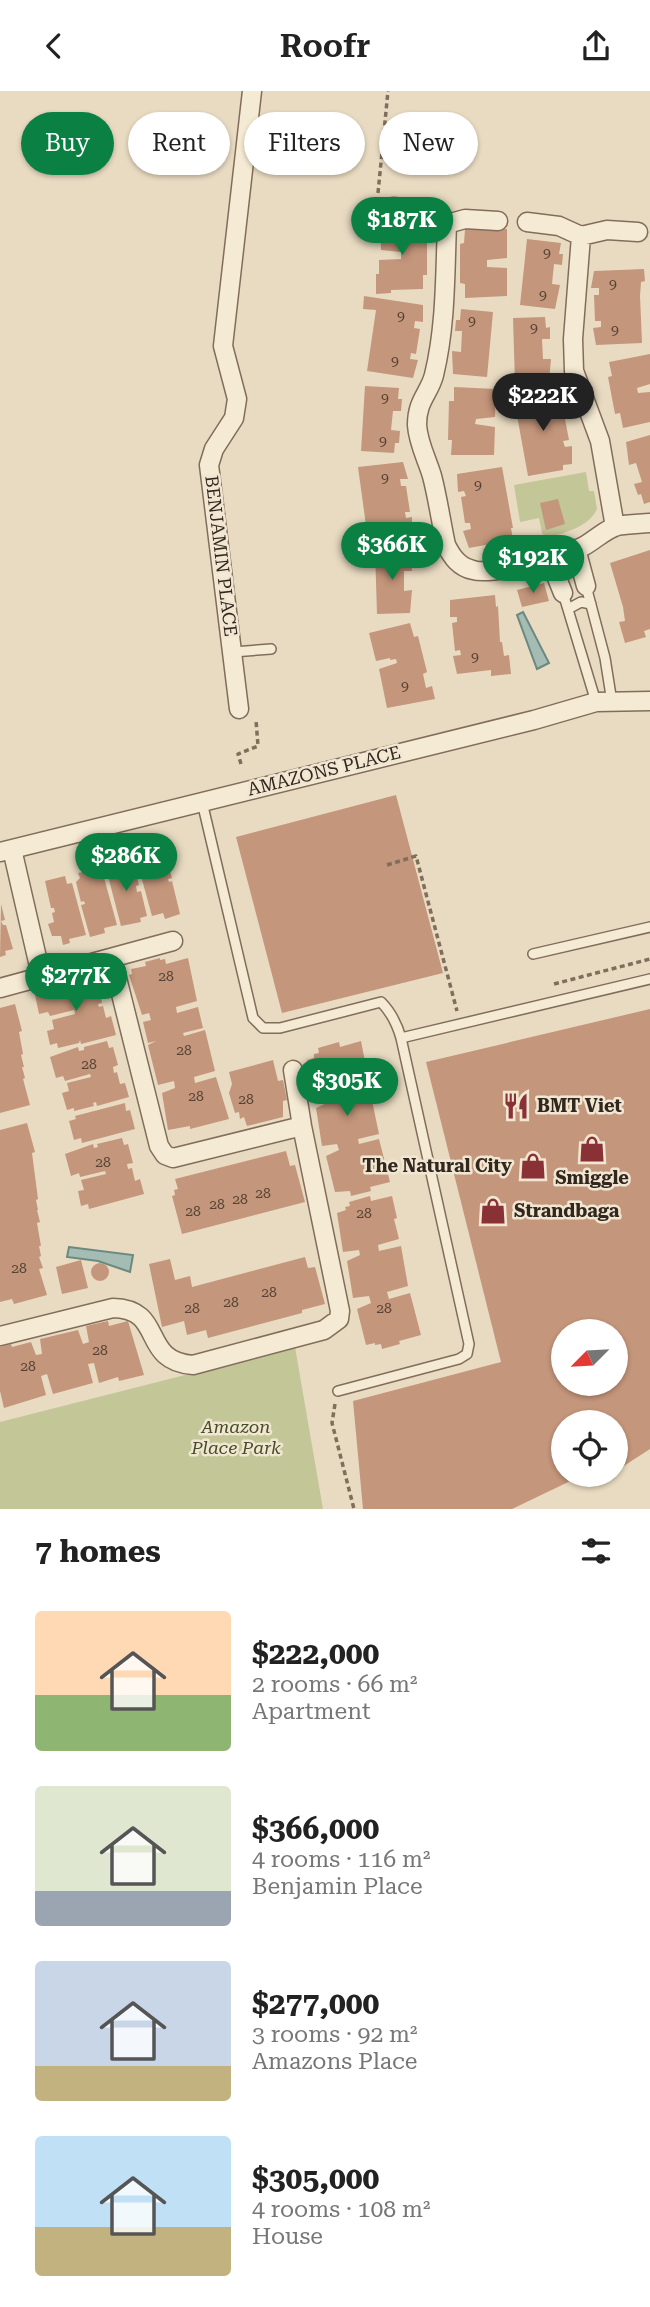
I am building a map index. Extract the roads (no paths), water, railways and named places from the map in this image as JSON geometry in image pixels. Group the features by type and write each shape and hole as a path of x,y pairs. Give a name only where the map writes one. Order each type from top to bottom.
{"street":[{"name":"BENJAMIN PLACE","path":"239,709 209,465 214,449 234,418 237,399 223,346 252,91"},
{"path":"393,207 439,215 447,224 445,286 439,344 433,378 419,402 417,421 418,438 432,476 446,545 458,563 476,572 549,558 576,549 615,527 650,523"},
{"path":"447,224 465,219 498,221"},
{"path":"527,222 559,226 581,236 607,230 638,232"},
{"path":"581,236 573,339 575,371 600,441 615,527"},
{"path":"576,549 588,595"},
{"path":"549,558 565,601"},
{"name":"AMAZONS PLACE","path":"6,851 604,702 650,701"},
{"path":"6,851 41,975"},
{"path":"0,988 173,941"},
{"path":"112,958 159,1146 165,1155 173,1158 302,1126"},
{"path":"0,1336 113,1308 130,1309 148,1324 159,1350 167,1358 179,1364 193,1365 304,1336 334,1324 339,1319 340,1311 293,1070"}],"lane":[{"path":"588,595 605,658 604,702 565,601 581,602 588,595"},
{"name":"BENJAMIN PLACE","path":"233,652 271,649"},
{"path":"202,802 253,1018 263,1028 280,1028 381,1002 397,1024 401,1038 469,1344 467,1355 459,1359 338,1391"},
{"path":"533,954 650,926"},
{"path":"401,1038 650,979"}],"water":[{"path":"523,612 549,663 537,669 517,615"},
{"path":"69,1247 133,1255 130,1272 98,1261 67,1257"}],"place":[{"name":"BMT Viet","path":"516,1106"},
{"name":"Smiggle","path":"592,1149"},
{"name":"The Natural City","path":"533,1166"},
{"name":"Strandbaga","path":"493,1211"}],"park label":[{"name":"Amazon Place Park","path":"236,1438"}]}
